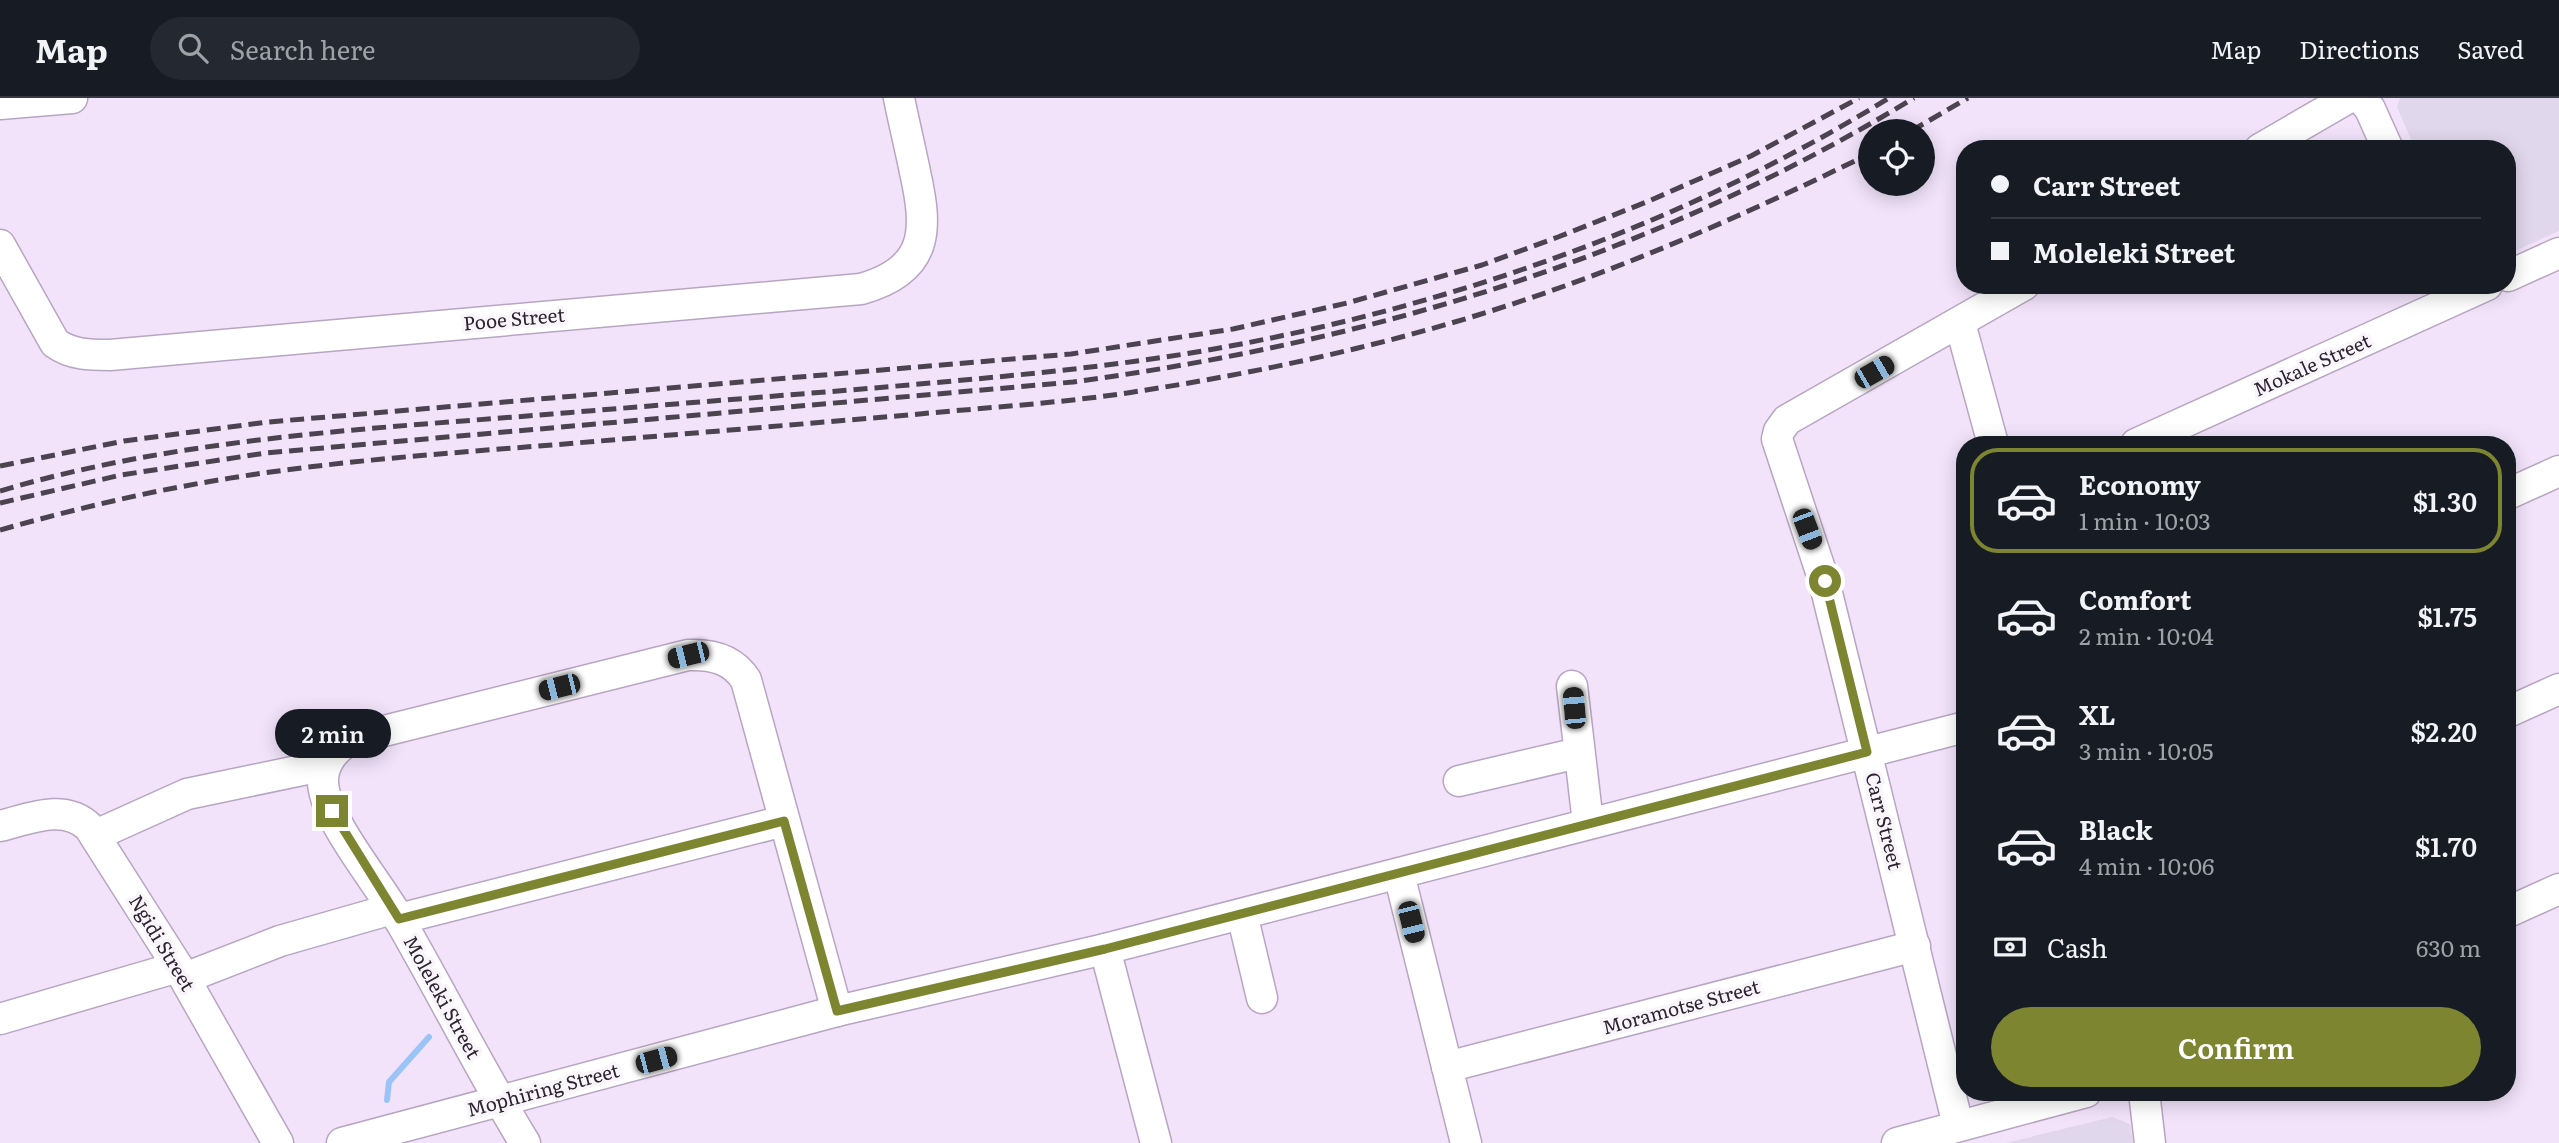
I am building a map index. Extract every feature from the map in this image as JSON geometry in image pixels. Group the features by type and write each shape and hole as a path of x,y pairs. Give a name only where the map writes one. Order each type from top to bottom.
{"street":[{"path":"0,104 72,98"},
{"name":"Pooe Street","path":"0,246 55,343 69,351 86,355 861,289 896,274 913,256 922,237 923,207 899,98"},
{"path":"2276,140 2348,98"},
{"path":"2361,98 2384,140"},
{"path":"2516,272 2559,253"},
{"path":"1991,436 1959,323 2009,294"},
{"name":"Mokale Street","path":"2153,436 2449,294"},
{"name":"Carr Street","path":"1958,1125 1825,581 1777,439 1787,420 1959,323"},
{"path":"2516,490 2559,471"},
{"path":"96,835 187,794 324,771 337,748 352,738 688,655 713,656 730,662 746,680 837,1011"},
{"path":"1572,686 1588,823"},
{"path":"2516,708 2559,689"},
{"name":"Mophiring Street","path":"342,1143 837,1011 1105,949 1956,729"},
{"path":"1460,781 1578,752"},
{"name":"Moleleki Street","path":"324,771 326,800 396,914 525,1143"},
{"name":"Ngidi Street","path":"0,826 56,813 78,818 96,835 181,973 278,1143"},
{"path":"0,1019 181,973 281,941 784,821"},
{"path":"1399,874 1466,1143"},
{"path":"2516,908 2559,889"},
{"path":"1242,914 1262,998"},
{"name":"Moramotse Street","path":"1447,1067 1915,946"},
{"path":"1105,949 1148,1141"},
{"path":"1897,1143 2051,1101"},
{"path":"2145,1101 2150,1143"}],"shaded area":[{"path":"2400,98 2559,98 2559,231 2516,250 2516,140 2411,140 2397,107"},
{"path":"2112,1117 2130,1124 2133,1143 2006,1143"}],"waterway":[{"path":"387,1100 389,1082 429,1037"}],"railway":[{"path":"0,466 124,441 268,422 1071,354 1233,329 1347,303 1482,265 1558,237 1751,156 1859,98"},
{"path":"0,491 135,459 273,438 1044,372 1172,356 1302,331 1390,310 1477,284 1648,222 1811,143 1889,98"},
{"path":"0,503 121,475 266,453 1073,382 1185,365 1295,343 1403,316 1508,284 1612,247 1715,204 1815,154 1914,98"},
{"path":"1932,119 1968,98"},
{"path":"0,530 155,492 293,469 422,455 1067,401 1256,371 1390,340 1529,299 1678,242 1858,159"}],"route":[{"path":"332,811 399,919 784,821 837,1011 1105,949 1867,752 1825,581"}]}
